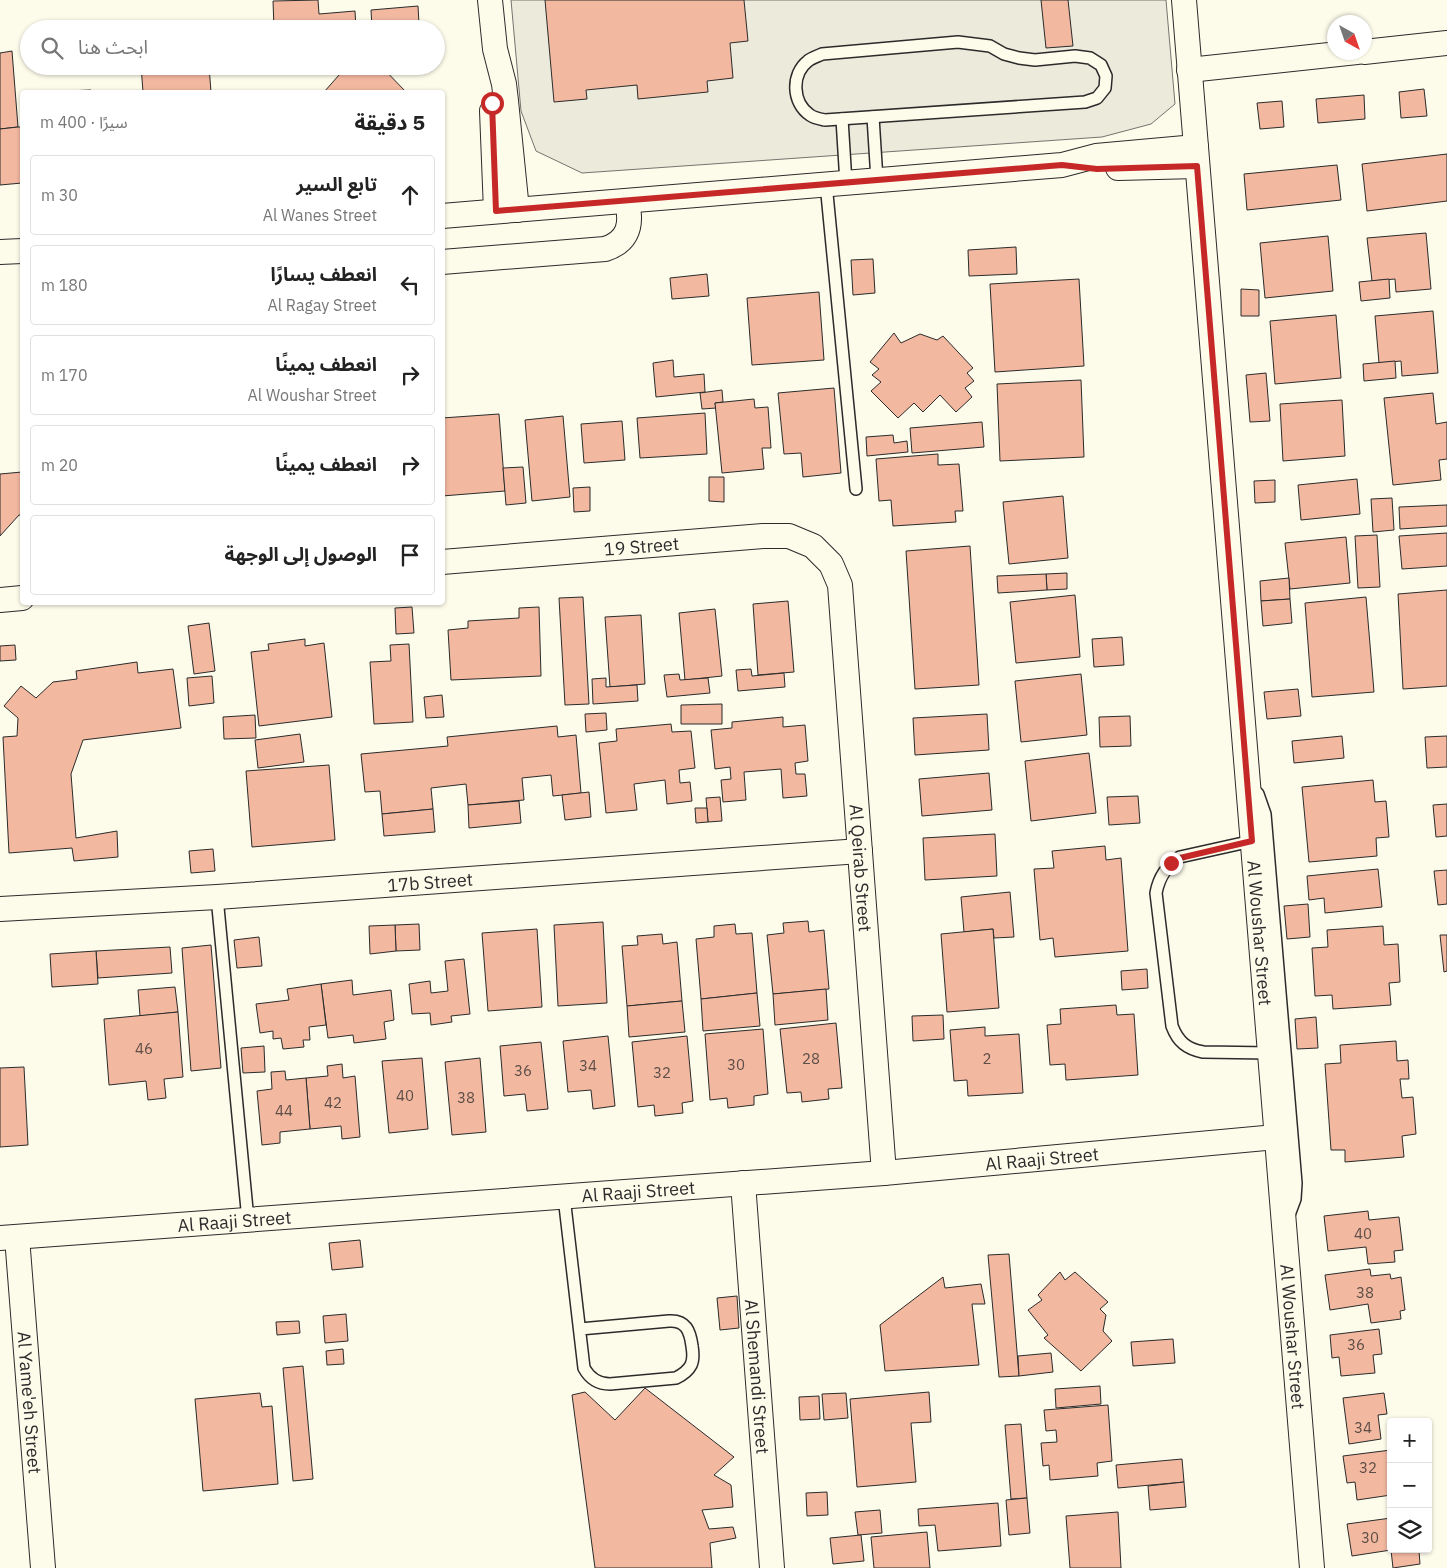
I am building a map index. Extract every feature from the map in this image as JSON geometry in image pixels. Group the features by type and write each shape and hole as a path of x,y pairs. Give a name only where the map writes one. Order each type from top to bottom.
{"street":[{"path":"490,0 495,49 491,85 507,211"},
{"name":"Al Woushar Street","path":"1184,0 1312,1568"},
{"path":"1372,51 1447,43"},
{"path":"1189,70 1327,55"},
{"path":"445,216 1062,165 1097,169 1196,156"},
{"path":"445,262 612,247 625,235 629,225 630,214 627,201"},
{"path":"0,252 20,250"},
{"name":"19 Street","path":"445,562 763,536 789,536 813,546 831,564"},
{"name":"Al Qeirab Street","path":"831,564 840,585 884,1173"},
{"path":"0,600 20,598"},
{"name":"17b Street","path":"0,909 217,897 860,851"},
{"name":"Al Raaji Street","path":"9,1238 884,1173 1276,1138"},
{"name":"Al Shemandi Street","path":"743,1184 772,1568"},
{"name":"Al Yame'eh Street","path":"9,1238 43,1568"}],"lane":[{"path":"958,42 990,46 1004,54 1035,60 1075,56 1090,58 1100,65 1106,76 1105,88 1097,98 1085,102 873,117 825,120 810,115 799,104 795,88 798,73 808,61 822,54 958,42"},
{"path":"873,117 877,180"},
{"path":"842,119 836,184 856,489"},
{"path":"1247,783 1258,794 1265,814 1296,1183 1295,1199 1284,1229"},
{"path":"1252,841 1180,858 1164,870 1158,881 1156,893 1172,1026 1179,1040 1194,1050 1204,1052 1270,1053"},
{"path":"217,897 248,1220"},
{"path":"564,1197 584,1368 588,1376 602,1384 676,1378 684,1374 692,1364 690,1334 684,1323 679,1321 669,1320 580,1329"}],"shaded area":[{"path":"511,0 1166,0 1175,104 1151,124 1102,137 582,173 536,151 521,111"}],"building":[{"path":"318,0 319,14 355,11 356,20 274,20 273,1"},
{"path":"545,0 744,0 748,41 730,43 733,78 707,81 708,92 638,99 637,85 586,90 587,99 554,102"},
{"path":"1041,0 1068,0 1073,46 1046,48"},
{"path":"418,6 419,20 372,20 371,10"},
{"path":"12,51 18,127 0,129 0,53"},
{"path":"142,75 210,75 211,90 143,90"},
{"path":"339,75 390,75 404,90 326,90"},
{"path":"1424,89 1427,116 1401,118 1399,92"},
{"path":"1364,95 1365,119 1318,123 1316,99"},
{"path":"1282,101 1284,127 1260,129 1257,103"},
{"path":"20,127 20,183 0,185 0,129"},
{"path":"1447,154 1447,201 1367,211 1362,164"},
{"path":"1337,165 1341,200 1247,210 1244,174"},
{"path":"1426,233 1431,289 1396,292 1395,279 1372,281 1367,238"},
{"path":"1328,236 1333,291 1265,298 1260,243"},
{"path":"1016,247 1017,274 969,276 968,250"},
{"path":"873,259 875,293 853,295 851,260"},
{"path":"707,274 709,296 672,299 670,278"},
{"path":"1079,279 1084,366 995,372 990,284"},
{"path":"1389,279 1390,298 1361,301 1359,282"},
{"path":"1241,289 1259,290 1259,316 1241,316"},
{"path":"819,292 824,360 752,365 747,298"},
{"path":"1433,311 1438,373 1402,376 1401,361 1379,363 1375,316"},
{"path":"1336,315 1341,378 1275,384 1270,321"},
{"path":"894,333 901,343 920,334 937,340 943,336 973,368 967,373 974,381 965,388 972,397 956,412 940,395 923,412 914,403 898,418 871,391 881,382 872,375 879,369 870,362"},
{"path":"673,360 674,377 704,374 705,392 656,397 653,363"},
{"path":"1395,361 1396,378 1364,381 1363,364"},
{"path":"1266,373 1270,421 1250,422 1246,375"},
{"path":"1081,380 1084,457 1000,461 997,384"},
{"path":"834,388 841,473 803,477 801,453 784,454 778,393"},
{"path":"722,390 723,402 715,403 716,408 702,409 700,393"},
{"path":"1433,393 1436,424 1447,422 1447,459 1439,460 1441,480 1393,485 1384,398"},
{"path":"754,399 755,408 768,407 771,448 762,448 764,469 722,473 715,403"},
{"path":"1342,400 1345,456 1283,461 1280,404"},
{"path":"705,413 707,454 640,458 637,418"},
{"path":"499,414 505,491 445,496 445,418"},
{"path":"563,416 570,497 532,501 525,420"},
{"path":"622,421 625,460 584,463 581,424"},
{"path":"982,422 984,447 912,453 910,428"},
{"path":"893,435 894,443 907,441 908,452 867,456 866,437"},
{"path":"938,454 938,465 959,464 963,511 955,511 956,522 893,526 891,500 879,501 876,459"},
{"path":"523,467 526,503 506,505 503,468"},
{"path":"20,472 20,515 0,536 0,474"},
{"path":"709,477 724,477 724,502 709,501"},
{"path":"1357,479 1360,514 1301,520 1298,485"},
{"path":"1275,480 1275,502 1255,503 1254,481"},
{"path":"590,487 590,511 574,512 573,488"},
{"path":"1063,496 1068,558 1009,564 1003,502"},
{"path":"1392,498 1394,530 1373,532 1371,499"},
{"path":"1447,505 1447,526 1400,529 1399,507"},
{"path":"1447,533 1447,566 1402,569 1399,536"},
{"path":"1377,535 1380,587 1358,588 1355,536"},
{"path":"1346,537 1350,583 1290,589 1285,543"},
{"path":"970,546 979,685 915,689 906,551"},
{"path":"1067,573 1067,589 1047,590 1046,574"},
{"path":"1046,574 1047,590 998,593 997,576"},
{"path":"1289,578 1290,599 1261,601 1260,581"},
{"path":"1447,590 1447,686 1403,689 1398,594"},
{"path":"1075,595 1080,657 1016,663 1010,602"},
{"path":"583,597 589,704 565,705 559,598"},
{"path":"1366,597 1374,692 1312,697 1305,603"},
{"path":"1290,599 1292,623 1263,626 1261,601"},
{"path":"788,601 794,672 758,675 753,604"},
{"path":"412,607 414,633 396,634 395,608"},
{"path":"539,607 541,676 451,680 448,630 468,628 468,621 519,618 519,608"},
{"path":"715,609 722,676 685,680 679,613"},
{"path":"641,615 645,684 610,687 605,617"},
{"path":"209,623 215,671 194,674 188,626"},
{"path":"1122,637 1124,665 1094,667 1092,639"},
{"path":"305,639 305,646 324,643 332,717 259,726 251,652 269,650 268,644"},
{"path":"409,644 413,722 374,724 370,662 391,661 390,645"},
{"path":"15,645 16,660 0,661 0,646"},
{"path":"137,662 138,673 173,669 181,728 83,740 71,774 76,838 117,831 118,857 74,861 72,848 9,853 3,737 17,736 18,718 4,706 21,686 36,698 53,682 77,679 76,671"},
{"path":"751,669 752,676 784,673 785,687 738,691 736,670"},
{"path":"679,674 680,680 708,678 710,693 667,697 664,675"},
{"path":"1081,674 1087,735 1021,742 1015,681"},
{"path":"212,676 214,703 189,706 187,678"},
{"path":"606,678 606,687 637,685 638,701 593,704 592,679"},
{"path":"1298,689 1301,716 1267,719 1264,692"},
{"path":"442,695 444,717 426,718 424,697"},
{"path":"722,704 722,724 681,724 681,705"},
{"path":"606,713 607,730 586,732 585,714"},
{"path":"987,714 989,750 915,755 913,718"},
{"path":"255,715 256,738 224,739 223,717"},
{"path":"1130,716 1131,746 1100,747 1099,717"},
{"path":"783,717 783,727 805,725 808,761 795,763 796,774 805,774 807,796 783,798 781,769 744,772 746,800 723,802 721,780 731,779 730,767 715,769 711,730 732,728 732,722"},
{"path":"671,724 672,732 691,731 695,768 679,770 680,783 690,782 692,801 667,804 665,780 634,784 637,810 606,813 599,743 617,741 616,729"},
{"path":"557,726 558,737 576,735 581,793 553,796 551,775 522,778 524,800 468,805 466,784 431,788 433,809 382,814 380,791 365,792 361,754 448,746 447,737"},
{"path":"300,734 304,762 258,768 255,740"},
{"path":"1342,736 1344,758 1294,763 1292,741"},
{"path":"1447,736 1447,767 1427,768 1425,737"},
{"path":"1089,753 1096,813 1031,821 1025,761"},
{"path":"329,765 335,840 252,847 246,771"},
{"path":"989,773 992,810 922,816 919,779"},
{"path":"1373,780 1375,802 1386,801 1389,837 1376,838 1377,856 1309,862 1302,787"},
{"path":"589,792 591,817 565,820 562,795"},
{"path":"1138,796 1140,823 1109,825 1107,797"},
{"path":"720,797 722,821 708,822 706,798"},
{"path":"519,801 521,823 469,828 468,805"},
{"path":"1447,804 1447,836 1436,837 1433,805"},
{"path":"695,808 707,808 708,822 696,823"},
{"path":"433,809 435,832 384,836 382,814"},
{"path":"995,834 997,876 925,880 923,838"},
{"path":"1105,846 1106,860 1121,858 1128,951 1055,957 1053,938 1040,940 1034,869 1054,868 1052,851"},
{"path":"213,849 215,871 191,873 189,851"},
{"path":"1378,869 1382,907 1325,913 1324,898 1309,900 1307,876"},
{"path":"1447,870 1447,904 1438,905 1434,871"},
{"path":"1010,892 1014,937 994,938 993,929 964,932 961,897"},
{"path":"1308,904 1310,937 1287,939 1284,906"},
{"path":"808,921 809,932 824,930 829,989 773,994 767,935 784,933 783,923"},
{"path":"603,922 607,1003 558,1006 554,925"},
{"path":"419,924 420,950 396,951 395,925"},
{"path":"735,924 736,934 752,933 757,993 701,999 696,939 714,937 714,926"},
{"path":"395,925 396,951 370,954 369,926"},
{"path":"1383,926 1384,945 1398,944 1400,982 1389,983 1391,1005 1333,1009 1332,995 1315,996 1312,948 1328,947 1327,930"},
{"path":"537,929 542,1007 488,1011 482,933"},
{"path":"993,929 999,1008 947,1012 941,934"},
{"path":"662,934 663,944 677,942 682,1001 627,1006 622,946 638,945 637,936"},
{"path":"1440,935 1447,935 1447,971 1444,972"},
{"path":"259,937 262,966 237,968 234,940"},
{"path":"211,945 221,1068 191,1071 182,948"},
{"path":"170,947 172,973 98,978 96,951"},
{"path":"96,951 98,984 52,987 50,954"},
{"path":"464,959 470,1014 451,1016 452,1022 431,1025 430,1013 412,1014 409,984 430,981 431,993 448,991 445,961"},
{"path":"1147,969 1148,988 1122,990 1121,971"},
{"path":"352,980 353,995 391,990 394,1020 384,1022 386,1039 354,1043 353,1035 328,1038 321,984"},
{"path":"321,984 326,1025 309,1027 310,1040 303,1040 304,1047 283,1049 281,1038 273,1039 273,1031 260,1033 256,1004 289,1000 287,989"},
{"path":"175,987 178,1012 140,1016 138,990"},
{"path":"826,989 828,1020 775,1025 773,994"},
{"path":"757,993 760,1026 703,1031 701,999"},
{"path":"682,1001 685,1032 629,1037 627,1006"},
{"path":"1116,1005 1117,1015 1134,1014 1138,1075 1066,1080 1065,1064 1050,1065 1047,1025 1061,1024 1060,1009"},
{"path":"178,1012 183,1077 164,1079 166,1098 148,1100 146,1081 109,1085 104,1019"},
{"path":"943,1015 944,1039 913,1041 912,1016"},
{"path":"1316,1017 1318,1048 1297,1049 1295,1019"},
{"path":"836,1023 842,1088 828,1089 829,1099 802,1102 801,1092 787,1093 780,1029"},
{"path":"985,1027 985,1036 1019,1034 1023,1093 968,1096 967,1080 954,1081 950,1030"},
{"path":"763,1029 768,1094 754,1096 754,1105 728,1108 727,1098 710,1100 705,1034"},
{"path":"608,1036 615,1106 593,1109 591,1090 568,1092 563,1041"},
{"path":"687,1036 693,1101 682,1103 683,1113 655,1116 654,1105 638,1107 632,1042"},
{"path":"1396,1041 1397,1061 1408,1060 1409,1079 1400,1079 1402,1098 1413,1097 1416,1134 1402,1136 1404,1157 1345,1162 1345,1150 1331,1150 1325,1064 1341,1063 1340,1045"},
{"path":"541,1042 548,1109 527,1111 525,1094 504,1096 500,1046"},
{"path":"264,1046 265,1072 243,1073 241,1048"},
{"path":"422,1058 428,1129 389,1133 382,1061"},
{"path":"480,1058 486,1132 452,1135 445,1062"},
{"path":"342,1064 343,1078 355,1076 360,1137 342,1139 341,1126 310,1129 306,1078 328,1076 327,1066"},
{"path":"24,1067 28,1145 0,1147 0,1068"},
{"path":"285,1071 286,1080 306,1078 310,1129 280,1132 280,1143 262,1145 257,1091 272,1089 271,1072"},
{"path":"1368,1211 1369,1220 1399,1217 1403,1250 1394,1251 1395,1262 1368,1264 1366,1247 1328,1251 1324,1216"},
{"path":"360,1240 363,1267 332,1270 329,1243"},
{"path":"1009,1254 1019,1376 999,1377 988,1255"},
{"path":"1370,1269 1371,1276 1390,1274 1391,1279 1401,1277 1405,1310 1400,1311 1401,1319 1371,1323 1368,1304 1330,1310 1325,1275"},
{"path":"1060,1272 1065,1280 1075,1272 1108,1302 1100,1309 1106,1315 1103,1331 1112,1341 1081,1371 1044,1338 1048,1335 1028,1310 1042,1300 1038,1295"},
{"path":"943,1277 945,1288 981,1284 985,1304 972,1304 979,1365 885,1371 880,1325"},
{"path":"737,1296 739,1328 720,1330 717,1298"},
{"path":"346,1314 348,1341 325,1343 323,1316"},
{"path":"299,1321 300,1333 277,1335 276,1322"},
{"path":"1379,1329 1382,1354 1373,1355 1375,1373 1341,1376 1339,1357 1332,1358 1330,1335"},
{"path":"1173,1339 1175,1363 1133,1366 1131,1342"},
{"path":"343,1349 344,1364 327,1365 326,1351"},
{"path":"1051,1353 1053,1372 1019,1376 1018,1356"},
{"path":"303,1366 313,1479 293,1481 283,1368"},
{"path":"1100,1386 1101,1404 1056,1408 1055,1389"},
{"path":"645,1388 734,1457 714,1475 731,1485 733,1507 702,1510 709,1529 733,1527 736,1538 710,1543 712,1568 595,1568 572,1395 585,1392 615,1420"},
{"path":"929,1392 931,1422 911,1423 916,1482 857,1487 850,1399"},
{"path":"260,1393 262,1407 272,1406 278,1484 203,1491 195,1399"},
{"path":"846,1393 848,1418 824,1420 822,1394"},
{"path":"1384,1393 1387,1414 1378,1415 1381,1439 1349,1444 1343,1398"},
{"path":"819,1396 820,1419 800,1420 799,1397"},
{"path":"1108,1405 1112,1461 1097,1463 1098,1476 1050,1480 1049,1465 1043,1466 1041,1443 1057,1442 1056,1430 1046,1431 1044,1410"},
{"path":"1021,1424 1027,1498 1011,1499 1005,1425"},
{"path":"1387,1450 1387,1496 1357,1500 1355,1482 1347,1483 1343,1456"},
{"path":"1182,1459 1184,1482 1118,1488 1116,1465"},
{"path":"1184,1482 1186,1507 1150,1510 1148,1486"},
{"path":"827,1492 828,1515 807,1516 806,1493"},
{"path":"1027,1498 1030,1533 1009,1535 1006,1500"},
{"path":"998,1503 1001,1546 938,1551 935,1525 919,1526 918,1509"},
{"path":"880,1510 882,1533 858,1535 855,1512"},
{"path":"1118,1512 1121,1568 1070,1568 1066,1516"},
{"path":"1387,1519 1387,1551 1352,1556 1347,1524"},
{"path":"927,1532 930,1568 874,1568 871,1537"},
{"path":"861,1535 864,1561 833,1564 830,1538"},
{"path":"1391,1553 1419,1553 1420,1564 1393,1568"}],"route":[{"path":"492,103 496,211 1062,165 1097,169 1197,166 1252,841 1180,858 1171,863"}]}
